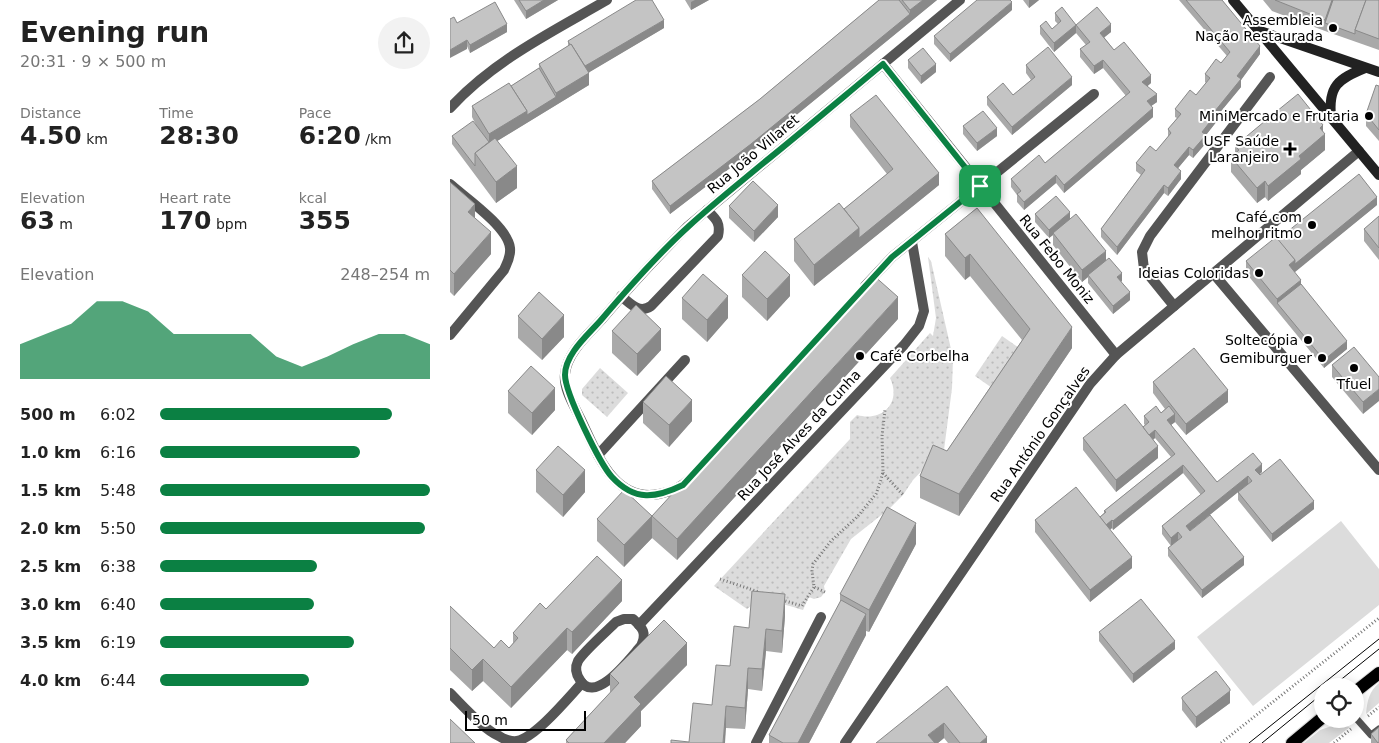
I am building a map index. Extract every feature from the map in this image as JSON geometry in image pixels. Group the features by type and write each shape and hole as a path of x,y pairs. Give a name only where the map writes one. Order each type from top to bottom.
{"main road":[{"path":"1233,0 1379,175"},
{"path":"1259,30 1379,72"},
{"path":"1331,117 1330,102 1333,89 1340,80 1365,68"},
{"path":"1364,685 1379,673"},
{"path":"1292,743 1314,725"}],"street":[{"path":"452,101 507,58 608,0"},
{"name":"Rua João Villaret","path":"697,470 683,485 667,493 650,496 634,493 621,487 607,471 567,390 564,375 568,360 576,348 653,261 707,210 960,0"},
{"name":"Rua Febo Moniz","path":"883,64 1116,355"},
{"path":"1174,306 1144,270 1142,252 1150,236 1270,77"},
{"path":"858,294 892,257 1094,94"},
{"name":"Rua António Gonçalves","path":"845,743 1090,384 1116,355 1359,151"},
{"path":"450,184 501,228 507,237 510,248 510,258 504,270 450,335"},
{"path":"622,296 639,310 645,310 651,306 718,236 720,229 718,222 707,210"},
{"name":"Rua José Alves da Cunha","path":"639,625 904,345 919,326 924,311 912,242"},
{"path":"1213,273 1379,470"},
{"path":"598,454 685,360"},
{"path":"756,743 821,617"},
{"path":"633,619 643,628 644,639 641,646 605,684 595,688 588,687 582,683 576,670 578,661 616,622 633,619"},
{"path":"450,693 490,731 498,736 515,741 526,738 535,732 582,683"}],"lane":[{"path":"1364,727 1378,743"},
{"path":"1371,735 1379,729"}],"path":[{"path":"775,597 802,606 814,587 813,564 831,541 858,516 876,494 882,472 881,446 885,410"},
{"path":"882,472 903,495"},
{"path":"720,579 766,594"},
{"path":"814,587 824,592"},
{"path":"1221,743 1379,618"}],"shaded area":[{"path":"928,257 931,261 953,358 952,388 944,450 913,480 903,495 889,509 851,539 824,586 825,592 821,597 814,599 809,597 803,610 774,602 760,603 747,609 714,586 850,439 850,422 857,415 874,416 882,413 887,408 891,403 893,395 890,378 930,333 933,336 936,318"},
{"path":"1002,336 1022,350 995,390 975,376"},
{"path":"600,368 628,393 607,417 582,395 582,389"},
{"path":"1341,521 1379,569 1379,605 1253,706 1197,637"},
{"path":"1379,683 1379,703 1366,714 1369,697"},
{"path":"1326,728 1349,728 1329,743 1304,743 1320,730"}],"building":[{"path":"519,0 544,0 526,11"},
{"path":"636,0 652,0 664,20 585,66 568,41"},
{"path":"879,0 899,0 910,14 751,144 670,206 652,181 760,99"},
{"path":"902,0 923,0 910,10"},
{"path":"977,0 1010,0 1012,2 950,54 934,36"},
{"path":"1186,0 1222,0 1260,46 1237,76 1241,79 1215,111 1217,113 1202,132 1206,135 1193,150 1189,147 1174,165 1181,171 1168,188 1164,185 1117,247 1101,229 1145,170 1136,163 1150,146 1156,151 1171,133 1168,129 1181,114 1175,109 1190,90 1196,95 1210,78 1205,74 1216,59 1221,63 1230,52"},
{"path":"1275,0 1332,0 1325,20"},
{"path":"1333,0 1366,0 1355,34 1325,23"},
{"path":"1366,0 1379,0 1379,39 1355,30"},
{"path":"495,2 507,24 470,45 467,40 450,50 450,19 454,17 457,23"},
{"path":"1062,7 1076,25 1054,43 1040,26 1046,21 1052,29 1061,21 1055,13"},
{"path":"1097,7 1111,24 1100,33 1114,50 1124,42 1151,75 1142,82 1157,94 1147,101 1153,108 1064,185 1056,175 1024,202 1017,194 1021,191 1011,179 1039,155 1045,163 1130,92 1103,60 1094,66 1080,49 1090,42 1076,25"},
{"path":"571,44 589,73 556,93 539,64"},
{"path":"1048,47 1072,77 1012,127 987,97 1003,83 1013,95 1035,77 1026,65"},
{"path":"923,48 936,64 921,76 908,60"},
{"path":"539,68 556,97 527,115 527,111 511,86"},
{"path":"509,83 527,111 489,134 472,106"},
{"path":"1376,85 1379,86 1379,130 1366,114"},
{"path":"1298,94 1323,125 1320,128 1325,134 1299,156 1301,159 1268,186 1265,181 1257,188 1231,157 1239,150 1235,146 1265,121 1267,123 1279,113 1277,111"},
{"path":"876,95 939,173 859,238 859,228 844,209 893,169 850,115"},
{"path":"983,111 997,128 977,143 963,126"},
{"path":"473,121 489,142 475,153 475,166 452,136"},
{"path":"495,138 517,166 496,182 475,153"},
{"path":"1359,174 1377,197 1295,264 1295,260 1277,240"},
{"path":"753,181 778,205 754,231 729,206"},
{"path":"450,182 475,204 468,212 491,232 454,274 450,270"},
{"path":"1056,196 1070,212 1049,230 1035,214"},
{"path":"839,203 859,228 814,265 794,239"},
{"path":"977,208 1072,327 959,494 920,476 933,445 947,451 1030,329 970,254 965,258 945,234"},
{"path":"1076,214 1106,251 1082,270 1053,233"},
{"path":"1379,216 1379,248 1364,229"},
{"path":"1276,237 1295,260 1289,265 1301,280 1277,299 1246,261"},
{"path":"765,251 790,275 767,299 742,275"},
{"path":"1109,258 1122,273 1117,277 1130,292 1113,306 1088,275"},
{"path":"703,274 728,296 707,320 682,298"},
{"path":"872,274 898,297 677,539 652,516"},
{"path":"1301,284 1347,341 1324,360 1277,303"},
{"path":"539,292 564,315 542,339 518,316"},
{"path":"636,305 661,329 637,354 612,331"},
{"path":"1354,347 1379,377 1379,389 1363,402 1332,365"},
{"path":"1194,348 1228,390 1186,424 1153,382"},
{"path":"531,366 555,388 532,413 508,391"},
{"path":"666,376 692,400 669,425 643,402"},
{"path":"1125,404 1158,446 1116,480 1083,438"},
{"path":"1156,406 1161,413 1169,406 1175,414 1167,420 1217,482 1253,453 1262,464 1255,470 1260,475 1280,459 1314,501 1272,534 1238,492 1252,481 1248,476 1186,526 1190,531 1210,515 1244,557 1202,590 1168,548 1182,537 1178,532 1171,538 1162,526 1205,491 1183,465 1113,521 1106,525 1100,517 1106,512 1104,511 1175,454 1155,430 1149,435 1143,427 1149,422 1144,416"},
{"path":"558,446 585,470 563,495 536,470"},
{"path":"1076,487 1132,557 1090,590 1035,520"},
{"path":"624,490 652,516 624,545 597,519"},
{"path":"887,507 916,523 869,610 840,594"},
{"path":"597,556 622,580 572,632 567,628 511,687 483,659 472,670 450,648 450,606 494,648 501,640 509,648 518,638 513,633 540,603 546,609"},
{"path":"752,591 785,594 782,631 766,629 762,669 748,668 745,708 726,706 723,743 671,743 671,740 689,742 693,703 712,705 716,665 730,666 734,626 749,628"},
{"path":"1141,599 1175,641 1133,674 1099,632"},
{"path":"841,600 866,614 798,743 783,743 769,735"},
{"path":"664,620 687,643 634,697 641,704 604,743 569,743 566,740 619,683 610,674"},
{"path":"1216,671 1230,691 1196,717 1182,697"},
{"path":"947,686 987,737 980,743 960,743 944,723 928,735 935,743 876,743"},
{"path":"450,719 475,743 450,743"},
{"path":"1379,727 1379,743 1378,743 1371,734"}],"tram line":[{"path":"1249,743 1379,639"},
{"path":"1343,678 1379,649"},
{"path":"1262,743 1314,701"}],"place":[{"name":"Assembleia Nação Restaurada","path":"1333,28"},
{"name":"MiniMercado e Frutaria","path":"1369,116"},
{"name":"USF Saúde Laranjeiro","path":"1290,149"},
{"name":"Café com melhor ritmo","path":"1312,225"},
{"name":"Ideias Coloridas","path":"1259,273"},
{"name":"Soltecópia","path":"1308,340"},
{"name":"Café Corbelha","path":"860,356"},
{"name":"Gemiburguer","path":"1322,358"},
{"name":"Tfuel","path":"1354,368"}],"route":[{"path":"883,64 980,186 892,257 683,485 667,493 650,496 634,493 621,487 607,471 567,390 564,375 568,360 576,348 653,261 688,226 883,64"}]}
